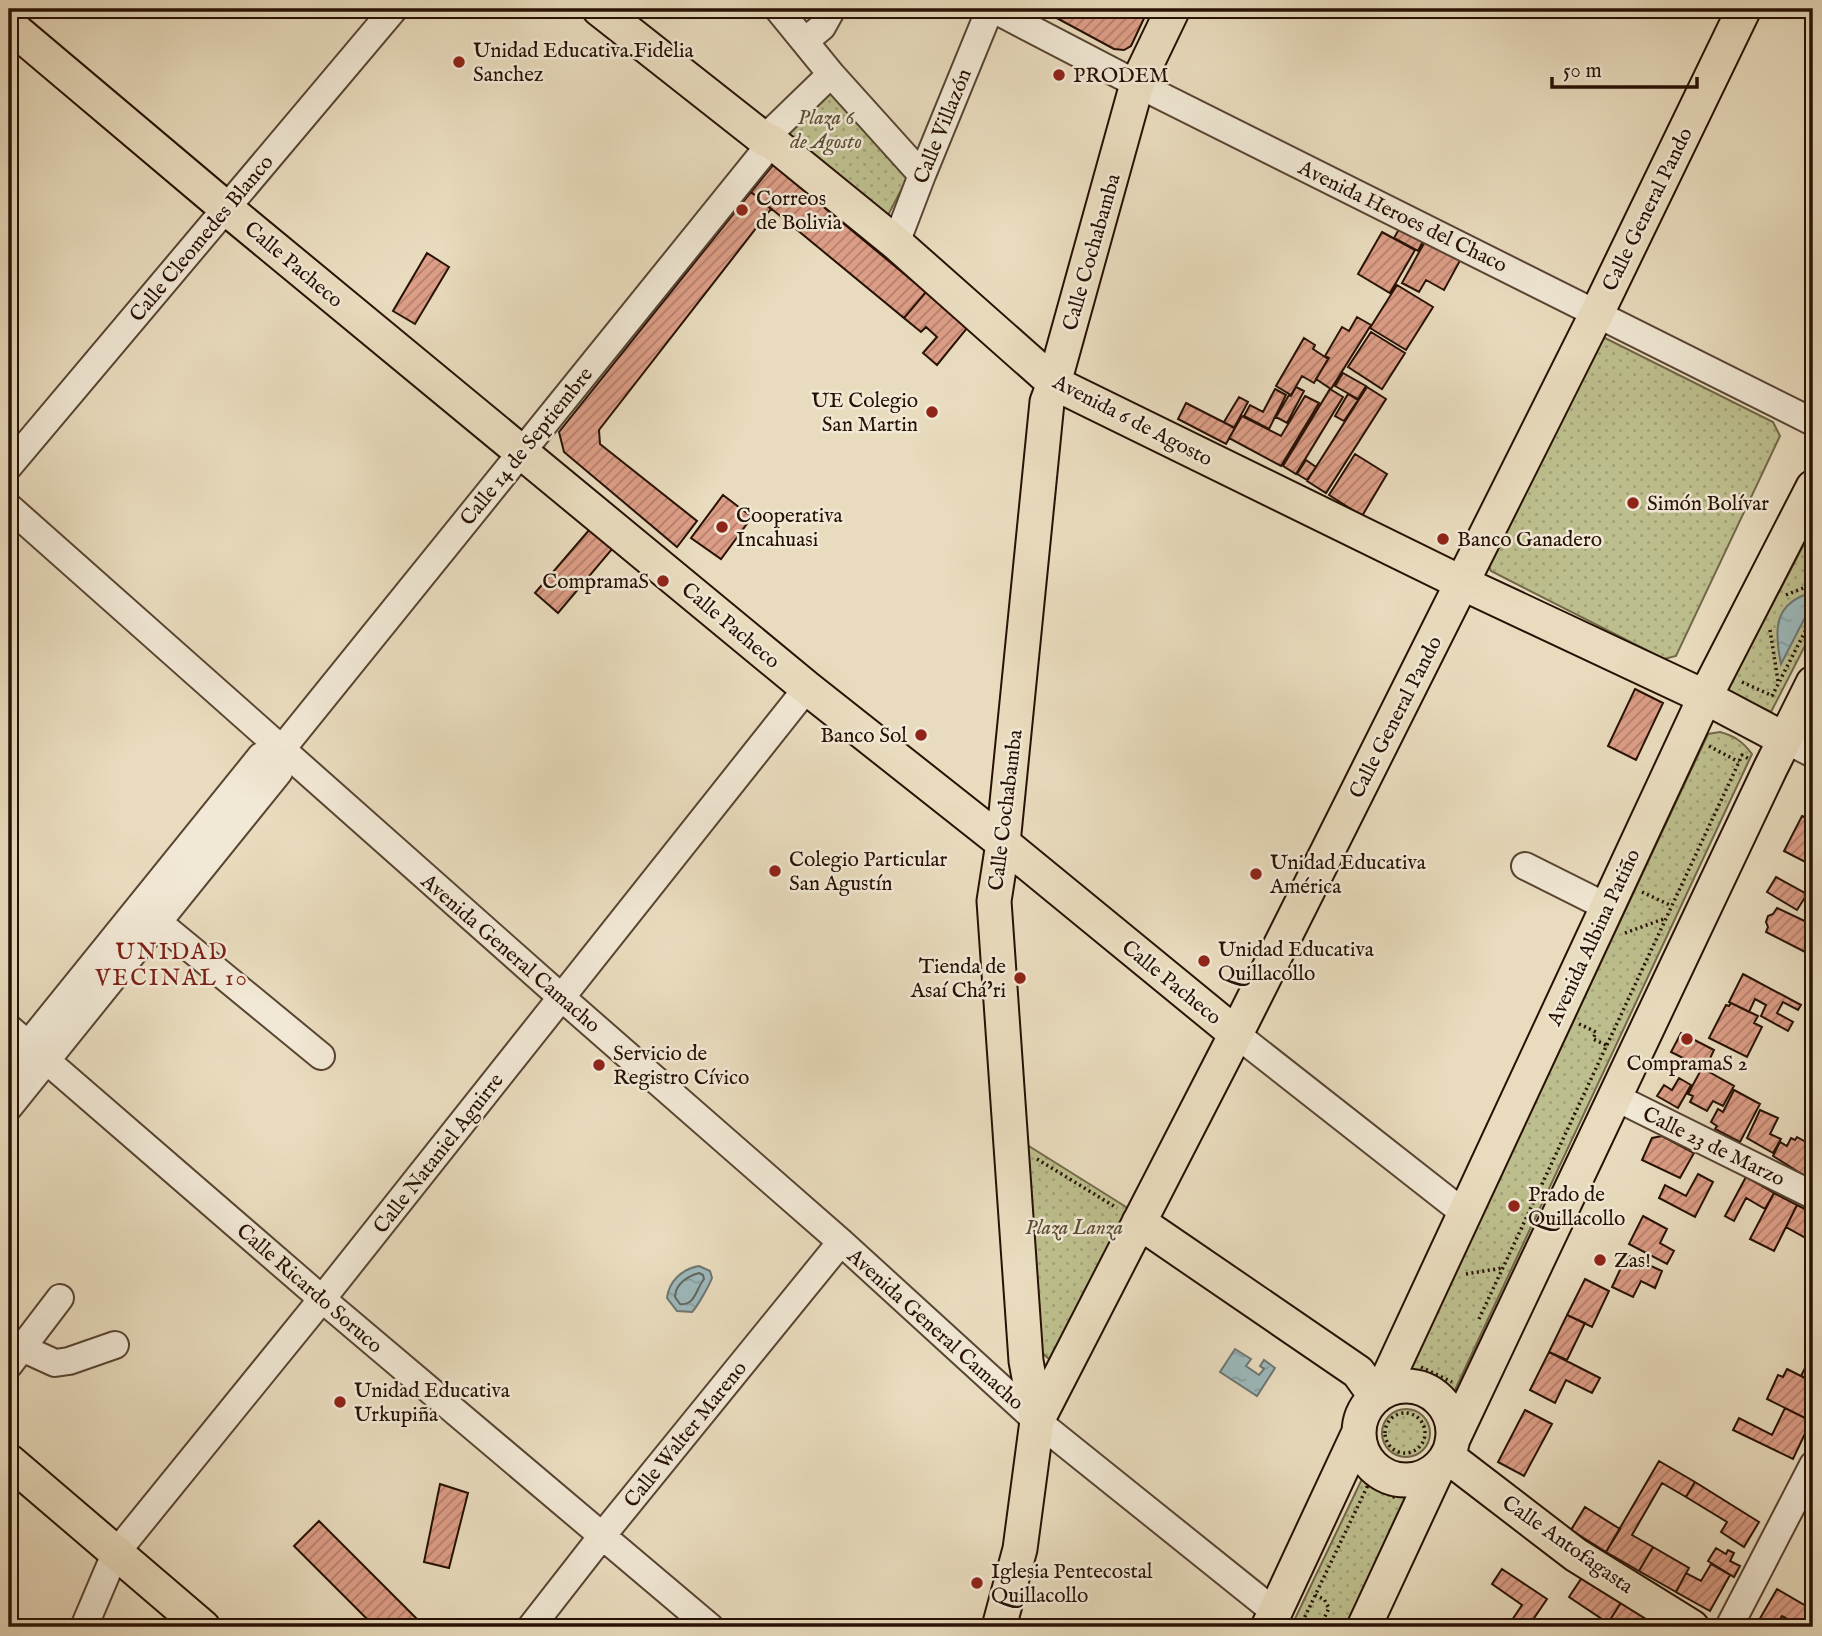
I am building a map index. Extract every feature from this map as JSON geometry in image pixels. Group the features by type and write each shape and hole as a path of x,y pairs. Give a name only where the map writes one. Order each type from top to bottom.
{"main road":[{"name":"Avenida 6 de Agosto","path":"599,9 896,243 1054,383 1462,583 1705,697 1784,739"},
{"name":"Calle Cochabamba","path":"999,1627 1020,1549 1037,1421 1026,1361 994,901 1003,843 1046,402 1054,383 1137,84 1172,9"},
{"name":"Calle General Pando","path":"1037,1421 1237,1034 1597,313 1744,9"},
{"name":"Calle Pacheco","path":"9,25 227,209 807,688 1003,843 1237,1034"},
{"name":"Avenida Albina Patiño","path":"1359,1432 1363,1416 1383,1402 1464,1213 1615,920 1705,697 1813,487"},
{"path":"1364,1627 1784,739 1813,683"},
{"path":"1139,1222 1358,1371 1383,1402 1411,1387 1426,1391 1439,1399 1448,1411 1453,1426 1446,1455 1422,1478 1409,1481 1394,1479 1379,1472 1368,1461 1361,1447 1359,1432"},
{"path":"1281,1622 1359,1432"},
{"name":"Calle Antofagasta","path":"1446,1455 1576,1555 1692,1627"},
{"path":"9,1461 115,1554 188,1623"}],"street":[{"name":"Calle Cleomedes Blanco","path":"9,467 394,9"},
{"path":"778,9 831,74 922,175"},
{"path":"805,41 822,27 832,9"},
{"name":"Avenida Heroes del Chaco","path":"991,9 1813,422"},
{"name":"Calle Villazón","path":"896,243 991,9"},
{"name":"Calle 14 de Septiembre","path":"9,1107 27,1045 158,922 279,772 281,750 768,140 831,74"},
{"name":"Avenida General Camacho","path":"9,507 561,998 841,1242 1037,1421 1281,1622"},
{"name":"Calle Nataniel Aguirre","path":"85,1627 115,1554 322,1299 807,688"},
{"path":"1784,739 1813,754"},
{"name":"Calle 14 de Septiembre","path":"9,1068 261,756 281,750"},
{"path":"1525,866 1615,920"},
{"path":"158,922 321,1056"},
{"name":"Calle Pacheco","path":"1237,1034 1464,1213"},
{"name":"Calle Ricardo Soruco","path":"27,1045 710,1627"},
{"name":"Calle 23 de Marzo","path":"1615,1097 1813,1195"},
{"name":"Calle Walter Mareno","path":"531,1627 841,1242"},
{"path":"60,1298 15,1357 55,1363 116,1345"},
{"path":"1729,1627 1811,1475"}],"path":[{"path":"1784,596 1813,584"},
{"path":"1772,696 1813,616"},
{"path":"1769,625 1779,683"},
{"path":"1734,678 1778,699"},
{"path":"1704,743 1739,762"},
{"path":"1473,1331 1742,755"},
{"path":"1642,892 1672,906"},
{"path":"1615,920 1666,918"},
{"path":"1575,1022 1596,1032 1592,1039 1614,1049"},
{"path":"1011,1143 1139,1222"},
{"path":"1464,1274 1502,1268"},
{"path":"1413,1363 1457,1385"},
{"path":"1383,1402 1421,1420 1425,1433 1421,1445 1410,1452 1392,1448 1385,1430 1383,1402"},
{"path":"1361,1481 1404,1502"},
{"path":"1281,1622 1315,1595 1368,1485"},
{"path":"1315,1595 1324,1599 1329,1608 1320,1627"}],"green space":[{"name":"Plaza 6 de Agosto","path":"829,81 909,175 886,219 776,132"},
{"path":"1605,338 1773,422 1780,436 1676,656 1664,659 1491,571 1485,558 1593,344"},
{"path":"1813,527 1813,630 1771,712 1727,691"},
{"name":"Prado de Quillacollo","path":"1720,732 1738,740 1752,754 1454,1392 1409,1371 1708,734"},
{"name":"Plaza Lanza","path":"1024,1143 1131,1210 1060,1352 1049,1359 1040,1351"},
{"path":"1406,1409 1423,1416 1430,1433 1423,1450 1406,1457 1389,1450 1382,1433 1389,1416"},
{"path":"1363,1477 1406,1497 1345,1627 1291,1627"}],"water":[{"path":"1813,592 1813,602 1781,664 1777,640 1779,619 1790,603"},
{"path":"699,1266 710,1271 712,1278 692,1312 677,1311 667,1298 670,1286 682,1273"},
{"path":"1235,1349 1251,1359 1246,1366 1259,1375 1264,1369 1260,1366 1264,1360 1275,1368 1257,1396 1220,1372"}],"building":[{"path":"1040,9 1140,9 1147,12 1131,46 1124,50 1114,49"},
{"path":"773,165 926,292 904,318 751,192"},
{"path":"751,192 771,209 599,430 600,444 697,521 677,547 564,452 559,432"},
{"path":"1403,222 1426,235 1418,251 1394,238"},
{"path":"1382,232 1415,250 1390,293 1358,274"},
{"path":"1428,236 1463,255 1444,290 1426,280 1419,292 1402,283"},
{"path":"427,253 449,267 415,324 393,311"},
{"path":"1397,285 1433,307 1406,350 1370,328"},
{"path":"926,292 968,327 937,365 923,353 937,337 926,327 921,332 904,318"},
{"path":"1357,317 1371,325 1331,389 1316,379 1329,358 1325,356 1342,327 1349,331"},
{"path":"1371,332 1405,353 1382,389 1348,367"},
{"path":"1304,338 1315,345 1313,349 1328,359 1314,383 1302,376 1291,395 1276,386"},
{"path":"1343,373 1366,386 1358,399 1335,386"},
{"path":"1296,387 1304,391 1287,423 1276,417"},
{"path":"1367,387 1386,399 1326,493 1307,481"},
{"path":"1275,389 1286,395 1269,429 1244,416 1250,405 1263,412"},
{"path":"1330,389 1343,397 1296,474 1283,466"},
{"path":"1348,394 1358,400 1344,421 1335,416"},
{"path":"1305,396 1319,403 1281,466 1229,438 1242,416 1281,436"},
{"path":"1239,397 1248,402 1234,428 1224,422"},
{"path":"1186,403 1235,428 1226,444 1178,419"},
{"path":"1355,454 1387,474 1362,516 1329,495"},
{"path":"1306,460 1316,467 1307,480 1297,474"},
{"name":"Cooperativa Incahuasi","path":"723,495 752,517 721,559 691,538"},
{"path":"590,529 613,548 558,613 535,593"},
{"path":"1635,689 1663,703 1636,760 1608,746"},
{"path":"1802,816 1813,821 1813,856 1809,864 1784,851"},
{"path":"1776,877 1807,894 1797,910 1767,892"},
{"path":"1777,908 1813,925 1813,956 1766,932 1768,916"},
{"path":"1743,974 1801,1005 1798,1010 1783,1002 1777,1013 1793,1022 1788,1031 1761,1016 1766,1005 1755,999 1749,1012 1729,1002"},
{"path":"1731,1003 1758,1016 1754,1023 1762,1027 1747,1057 1709,1038 1726,1005"},
{"path":"1681,1033 1714,1050 1705,1069 1671,1052"},
{"path":"1702,1068 1734,1086 1723,1106 1713,1101 1707,1111 1690,1102 1693,1096 1688,1094"},
{"path":"1679,1078 1691,1085 1678,1108 1657,1096 1664,1085 1672,1090"},
{"path":"1734,1090 1760,1104 1740,1142 1715,1129 1717,1126 1711,1122 1718,1109 1723,1112"},
{"path":"1760,1110 1778,1118 1770,1134 1781,1139 1773,1153 1747,1138"},
{"path":"1662,1136 1694,1153 1680,1178 1642,1160 1652,1138"},
{"path":"1797,1137 1813,1146 1813,1160 1805,1176 1773,1156 1780,1142 1787,1146 1791,1138 1795,1140"},
{"path":"1813,1160 1813,1180 1805,1176"},
{"path":"1698,1174 1713,1182 1695,1217 1659,1198 1665,1185 1686,1196"},
{"path":"1746,1177 1774,1193 1765,1209 1746,1198 1734,1221 1725,1216"},
{"path":"1774,1193 1797,1205 1774,1251 1750,1239"},
{"path":"1797,1205 1813,1213 1813,1242 1786,1227"},
{"path":"1643,1216 1667,1229 1660,1243 1674,1251 1667,1264 1629,1244"},
{"path":"1627,1255 1662,1271 1655,1288 1641,1281 1633,1297 1612,1287"},
{"path":"1585,1279 1609,1291 1592,1327 1567,1315"},
{"path":"1567,1315 1585,1323 1567,1360 1549,1352"},
{"path":"1549,1352 1600,1378 1592,1393 1566,1380 1555,1403 1530,1390"},
{"path":"1813,1352 1813,1382 1801,1376"},
{"path":"1787,1369 1813,1382 1813,1422 1767,1399 1778,1375 1783,1377"},
{"path":"1785,1408 1811,1421 1793,1459 1733,1430 1739,1418 1772,1435"},
{"path":"1525,1410 1552,1424 1524,1476 1498,1462"},
{"path":"1659,1461 1695,1482 1686,1497 1662,1483 1632,1535 1653,1547 1639,1571 1606,1552"},
{"path":"1695,1482 1759,1522 1744,1547 1721,1532 1727,1522 1686,1497"},
{"path":"440,1484 468,1493 449,1568 424,1562"},
{"path":"1585,1507 1620,1529 1606,1552 1571,1530"},
{"path":"319,1521 425,1627 375,1627 294,1546"},
{"path":"1653,1547 1689,1568 1676,1592 1639,1571"},
{"path":"1716,1548 1726,1554 1728,1550 1734,1553 1730,1561 1740,1566 1734,1577 1708,1561"},
{"path":"1711,1564 1730,1575 1710,1611 1676,1592 1686,1573 1701,1581"},
{"path":"1502,1569 1547,1599 1528,1627 1501,1627 1506,1620 1510,1623 1522,1605 1492,1584"},
{"path":"1585,1573 1622,1601 1608,1623 1569,1597"},
{"path":"1777,1589 1813,1610 1813,1627 1802,1627 1782,1616 1775,1627 1755,1627"},
{"path":"1622,1601 1658,1624 1656,1627 1614,1627 1608,1623"}],"place":[{"name":"Unidad Educativa.Fidelia Sanchez","path":"459,62"},
{"name":"PRODEM","path":"1059,75"},
{"name":"Correos de Bolivia","path":"742,210"},
{"name":"UE Colegio San Martin","path":"932,412"},
{"name":"Simón Bolívar","path":"1633,503"},
{"name":"Cooperativa Incahuasi","path":"722,527"},
{"name":"Banco Ganadero","path":"1443,539"},
{"name":"CompramaS","path":"663,581"},
{"name":"Banco Sol","path":"921,735"},
{"name":"Colegio Particular San Agustín","path":"775,871"},
{"name":"Unidad Educativa América","path":"1256,874"},
{"name":"Unidad Educativa Quillacollo","path":"1204,961"},
{"name":"Tienda de Asaí Chá'ri","path":"1020,978"},
{"name":"CompramaS 2","path":"1687,1039"},
{"name":"Servicio de Registro Cívico","path":"599,1065"},
{"name":"Prado de Quillacollo","path":"1514,1206"},
{"name":"Zas!","path":"1600,1260"},
{"name":"Unidad Educativa Urkupiña","path":"340,1402"},
{"name":"Iglesia Pentecostal Quillacollo","path":"977,1583"}],"district":[{"name":"UNIDAD VECINAL 10","path":"172,964"}]}
